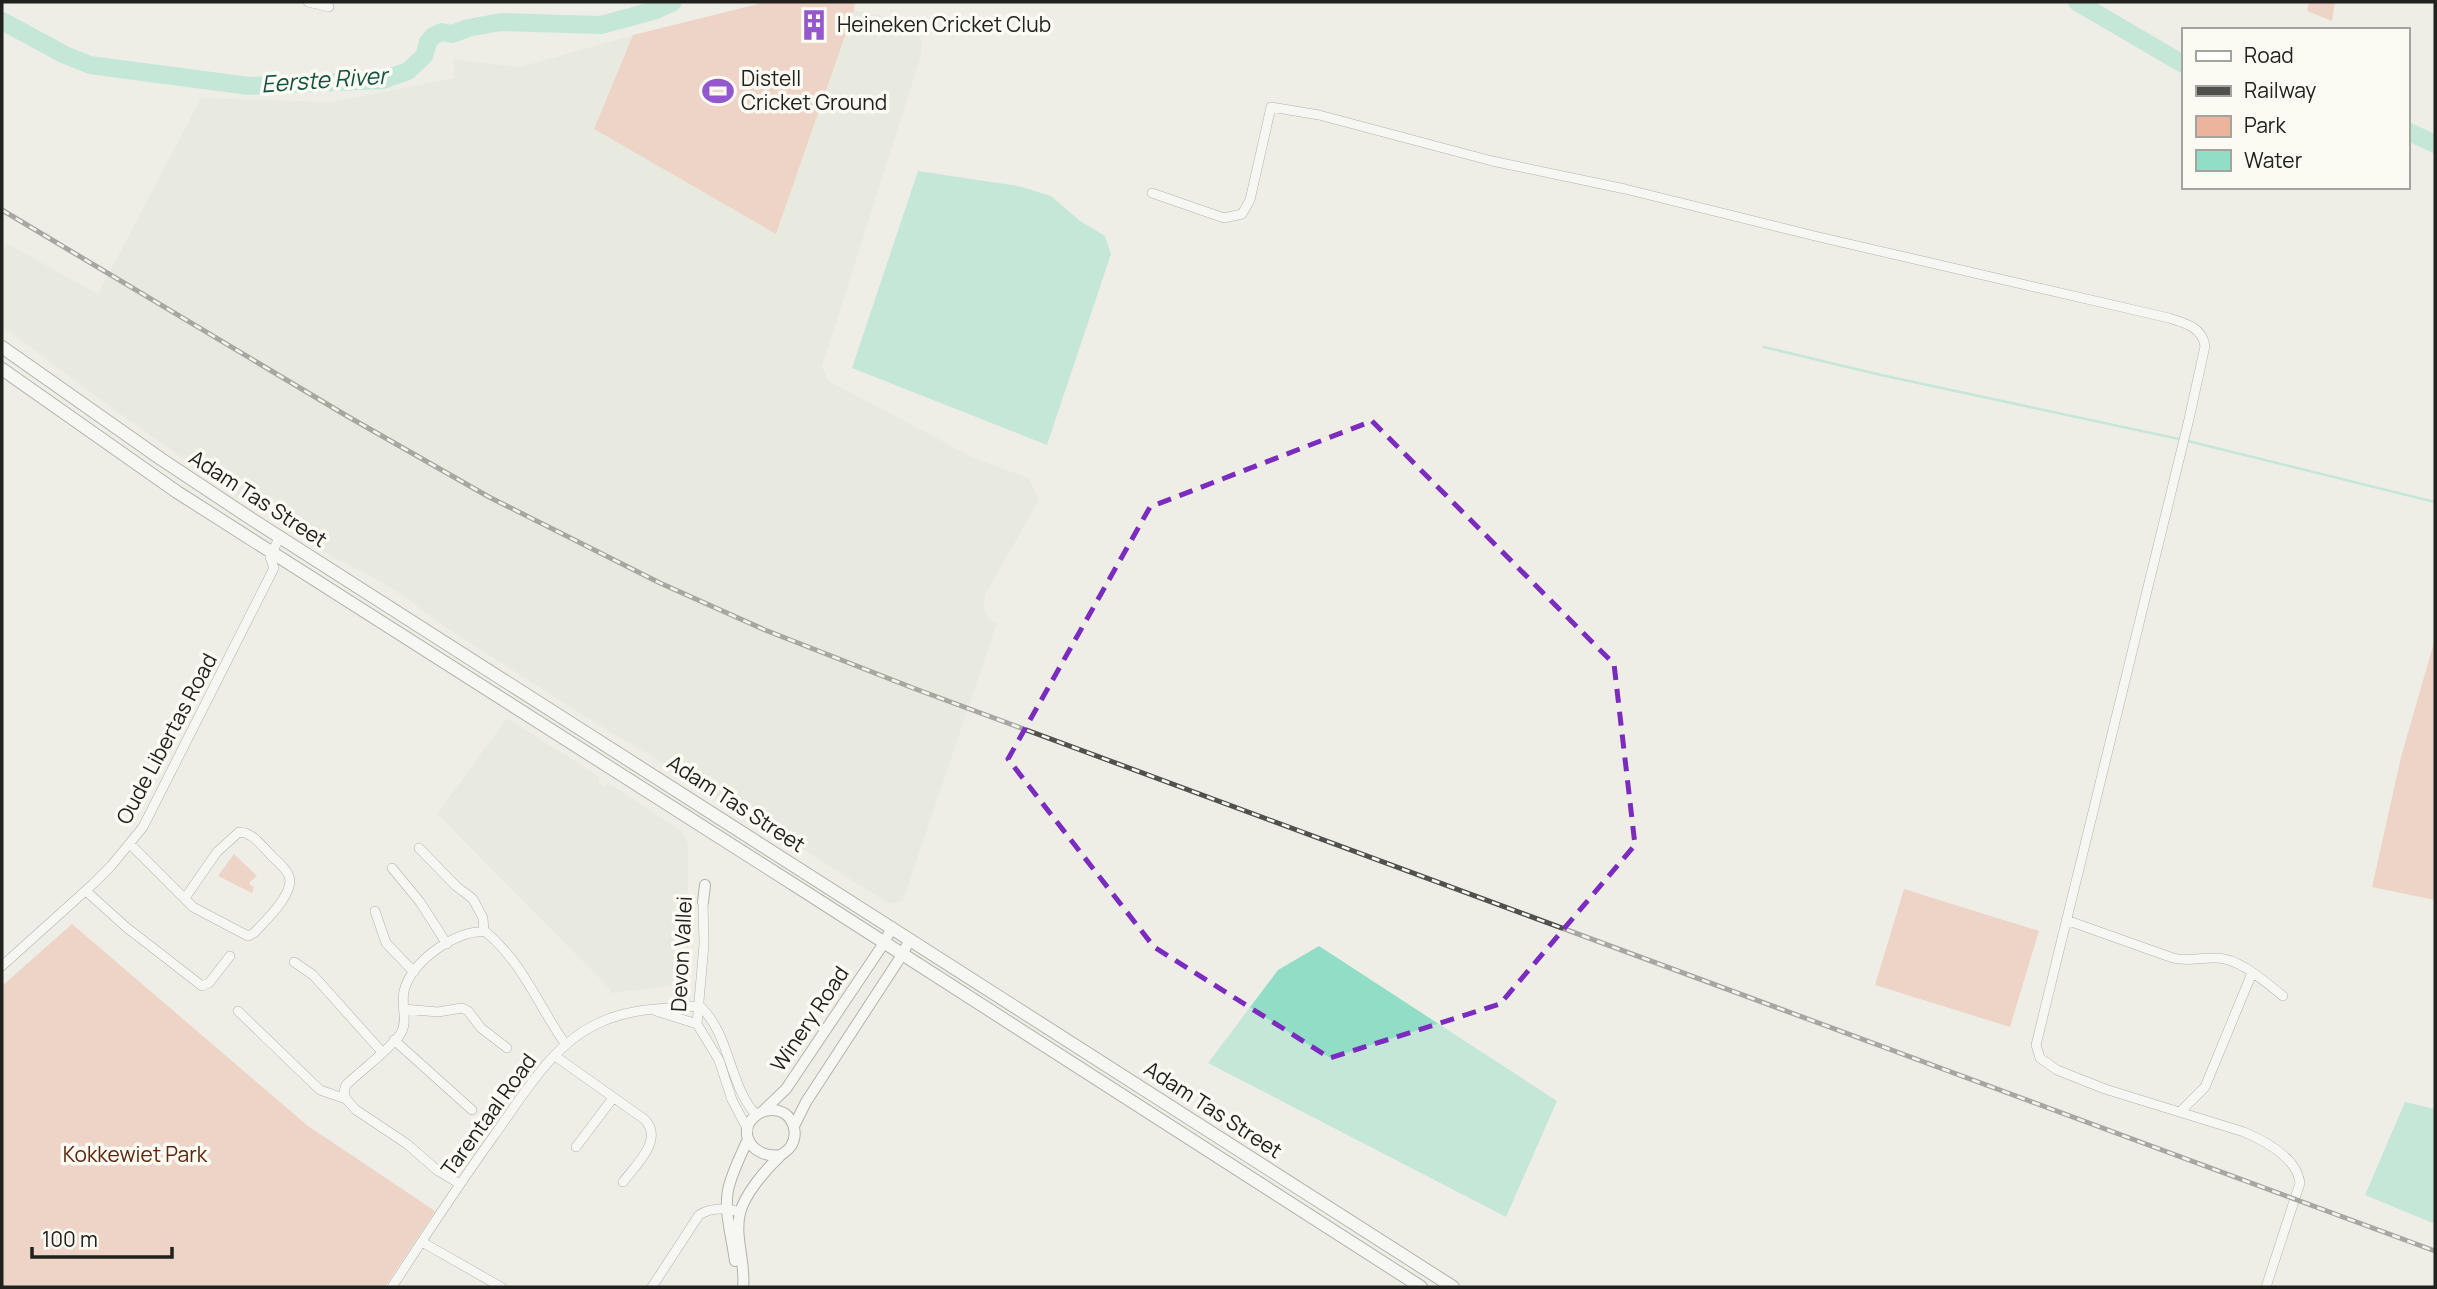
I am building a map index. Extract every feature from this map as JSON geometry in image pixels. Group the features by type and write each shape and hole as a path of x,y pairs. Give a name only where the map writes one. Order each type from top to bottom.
{"main road":[{"name":"Adam Tas Street","path":"2,347 161,459 1453,1287"},
{"name":"Adam Tas Street","path":"2,369 148,472 1421,1287"}],"street":[{"path":"307,2 329,7"},
{"path":"1152,193 1224,218 1242,214 1250,200 1271,107 1319,115 1492,161 1625,189 2168,318 2196,329 2205,346 2036,1045 2039,1058 2057,1070 2105,1089 2244,1132 2285,1157 2298,1175 2300,1183 2266,1287"},
{"path":"280,536 270,557 274,568 285,565 296,546"},
{"name":"Oude Libertas Road","path":"2,966 86,891 130,844 157,802 274,568"},
{"path":"130,844 196,909 250,935 286,895 290,879 287,872 254,837 239,832 217,852 185,898"},
{"path":"419,848 456,886 473,899 483,918 484,932 508,954 538,995 545,1015 566,1045"},
{"path":"392,868 420,902 447,943"},
{"name":"Devon Vallei","path":"697,1024 704,944 705,885"},
{"path":"86,891 126,927 202,986 209,983 230,956"},
{"path":"375,911 386,943 414,972"},
{"path":"2066,920 2173,958 2191,961 2218,957 2238,964 2283,996"},
{"name":"Winery Road","path":"759,1113 786,1089 892,927"},
{"path":"460,1184 438,1171 407,1144 356,1110 346,1099 344,1091 346,1085 394,1041 402,1030 404,991 424,958 447,943 484,932"},
{"name":"Winery Road","path":"794,1126 806,1102 910,939"},
{"path":"294,962 313,975 382,1052"},
{"path":"2180,1112 2205,1087 2252,973"},
{"path":"700,1006 710,1016 720,1035 738,1087 748,1105 759,1113"},
{"name":"Tarentaal Road","path":"393,1287 460,1184 566,1045 601,1022 635,1011 700,1006"},
{"path":"403,1009 438,1012 462,1008 481,1028 507,1048"},
{"path":"651,1009 697,1024 719,1060 732,1100 757,1152 765,1156 781,1155"},
{"path":"238,1011 320,1090 346,1099"},
{"path":"394,1041 472,1110"},
{"path":"555,1056 644,1119 651,1128 652,1140 623,1182"},
{"path":"576,1147 613,1098"},
{"path":"769,1110 785,1114 794,1126 793,1143 758,1180 740,1212 744,1276 742,1287 737,1274 727,1209 728,1191 759,1113 769,1110"},
{"path":"652,1287 699,1215 709,1210 727,1209 740,1212"},
{"path":"422,1242 501,1287"}],"highlighted area":[{"path":"1372,421 1614,664 1635,845 1500,1004 1330,1058 1154,947 1008,759 1150,507"}],"shaded area":[{"path":"854,10 900,19 911,25 918,32 922,44 921,56 822,367 829,381 976,459 1029,478 1039,500 985,595 984,611 997,623 903,901 889,904 740,809 605,729 443,626 373,577 335,558 227,490 2,326 2,252 8,244 98,294 201,98 332,102 454,78 453,59 520,67 633,35 594,129 776,234"},
{"path":"507,718 600,777 598,782 605,787 608,783 682,831 688,844 688,976 681,985 610,993 609,988 437,814"}],"green space":[{"name":"Distell Cricket Ground","path":"766,2 855,2 776,234 594,129 633,35"},
{"path":"2309,2 2335,2 2332,21 2307,11"},
{"path":"2435,639 2435,900 2372,887 2401,757"},
{"path":"234,854 257,876 250,882 254,887 252,893 218,876"},
{"path":"1904,889 2039,931 2010,1027 1875,985"},
{"name":"Kokkewiet Park","path":"72,924 308,1126 435,1211 385,1287 2,1287 2,986"}],"water":[{"path":"918,171 1018,186 1051,196 1080,221 1105,236 1111,254 1047,445 852,368"},
{"path":"1319,946 1557,1101 1506,1217 1208,1063 1278,970"},
{"path":"2405,1102 2435,1109 2435,1224 2365,1195"}],"waterway":[{"name":"Eerste River","path":"2,21 65,55 90,65 249,86 383,80 408,71 424,56 433,36 442,32 452,34 501,22 601,25 656,10 673,2"},
{"name":"Eerste River","path":"2077,2 2182,63"},
{"name":"Eerste River","path":"2409,132 2435,144"},
{"path":"1764,347 2179,439"},
{"path":"2188,441 2435,502"}],"railway":[{"path":"2,210 347,416 489,497 660,583 765,630 913,688 2435,1251"}],"place":[{"name":"Heineken Cricket Club","path":"814,25"},
{"name":"Distell Cricket Ground","path":"718,91"}]}
